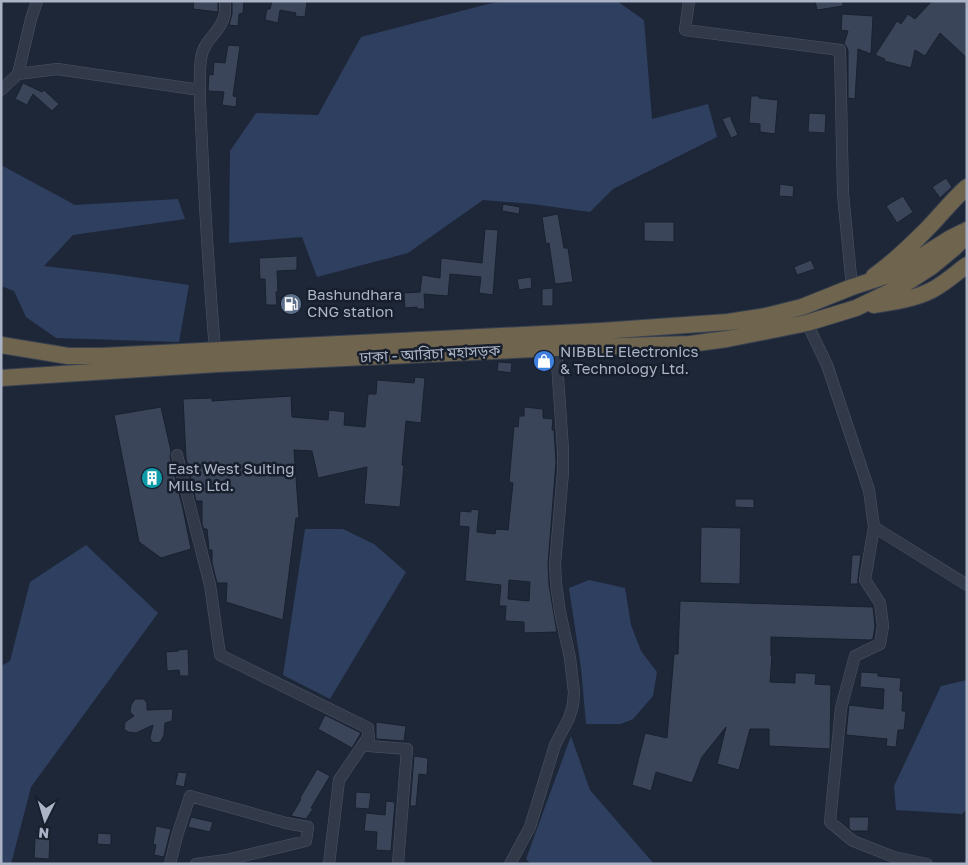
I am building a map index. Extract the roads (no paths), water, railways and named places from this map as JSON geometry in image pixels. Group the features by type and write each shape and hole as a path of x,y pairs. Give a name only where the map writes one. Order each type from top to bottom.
{"highway":[{"path":"3,346 68,356 102,356 601,331 728,322 766,316 802,306 857,285 876,275 922,234 967,187"},
{"path":"857,285 895,273 949,239 967,230"},
{"name":"ঢাকা - আরিচা মহাসড়ক","path":"856,308 900,286 931,267 961,241 967,230"},
{"name":"ঢাকা - আরিচা মহাসড়ক","path":"1,378 217,364 556,348 690,344 727,339 807,323 856,308 917,296 932,290 967,265"}],"street":[{"path":"1,90 18,74 37,1"},
{"path":"216,350 208,260 200,90 201,58 208,40 224,19 225,1"},
{"path":"689,1 685,30 840,50 843,194 857,285"},
{"path":"18,74 57,70 200,90"},
{"path":"807,323 827,365 869,490 874,527 865,580 880,603 883,626 880,644 855,656 841,708 830,822 853,841 894,857 927,864"},
{"path":"510,864 530,827 555,745 569,718 573,705 574,692 570,658 560,612 555,564 563,472 556,348"},
{"path":"177,455 210,585 220,655 368,728 369,746 406,749 398,864"},
{"path":"874,527 967,585"},
{"path":"329,864 339,780 368,736"},
{"path":"170,864 190,796 286,823 308,827 306,841 226,862 196,864"}],"water":[{"path":"504,1 617,1 644,20 652,119 708,104 717,137 613,189 590,212 483,200 408,253 317,277 302,237 229,243 230,151 256,113 318,115 361,37"},
{"path":"1,165 75,205 178,199 185,219 73,235 44,266 189,285 179,342 56,338 26,317 14,291 1,286"},
{"path":"305,529 343,529 374,544 406,572 330,699 283,675"},
{"path":"86,545 158,613 31,787 11,864 1,864 1,666 10,661 30,582"},
{"path":"589,580 625,588 631,625 641,651 657,672 653,696 633,719 621,724 586,724 581,668 569,588"},
{"path":"967,680 967,809 962,814 896,810 894,786 941,686"},
{"path":"571,736 590,790 654,864 531,864 526,859"}],"place":[{"name":"Bashundhara CNG station","path":"291,304"},
{"name":"NIBBLE Electronics & Technology Ltd.","path":"544,361"},
{"name":"East West Suiting Mills Ltd.","path":"152,478"}]}
